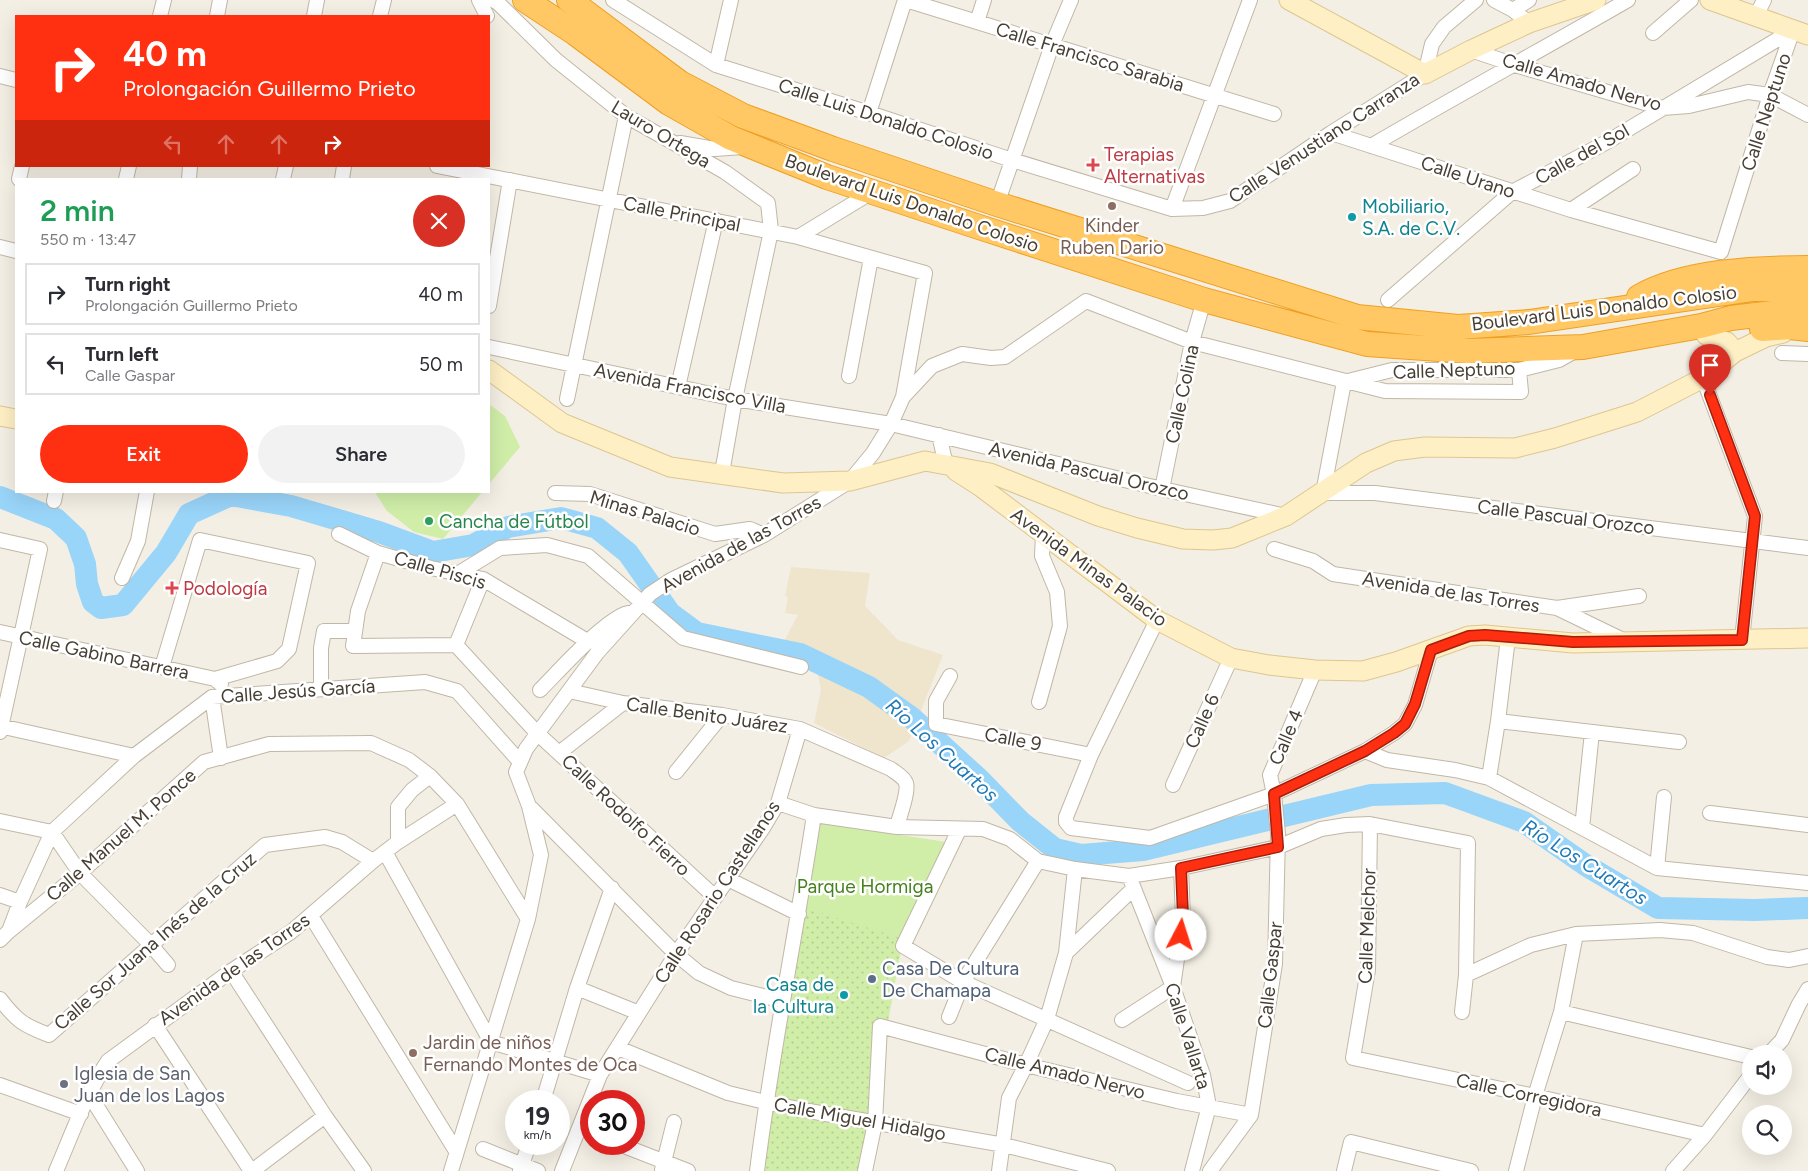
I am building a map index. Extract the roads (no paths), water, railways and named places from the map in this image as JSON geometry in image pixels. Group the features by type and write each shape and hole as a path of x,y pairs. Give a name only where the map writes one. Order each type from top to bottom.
{"highway":[{"name":"Boulevard Luis Donaldo Colosio","path":"525,0 574,33 669,103 731,138 827,177 1204,300 1367,344 1468,351 1583,347 1681,330 1731,318 1789,311 1805,323"},
{"name":"Boulevard Luis Donaldo Colosio","path":"569,0 680,83 743,116 833,149 998,204 1357,317 1458,327 1529,322 1753,289 1808,289"},
{"path":"1618,309 1642,295 1663,286 1701,277 1763,268 1808,268"},
{"path":"1681,330 1706,335 1790,327 1805,323"}],"main road":[{"path":"1289,0 1425,74"},
{"name":"Calle Venustiano Carranza","path":"1425,74 1529,23 1596,0"},
{"path":"1710,0 1760,8 1801,33"},
{"path":"946,465 990,474 1098,516 1137,528 1184,539 1232,538 1286,516 1366,463 1394,451 1425,447 1515,448 1555,438 1637,412 1703,378 1735,352 1766,337 1805,323"},
{"path":"1706,335 1727,342 1735,352"},
{"name":"Avenida Minas Palacio","path":"490,371 562,423 670,467 784,483 850,482 925,461 946,465 981,487 1157,620 1231,658 1269,665 1315,670 1363,671 1396,662 1469,636 1485,635 1573,642 1808,638"},
{"path":"0,416 15,418"}],"street":[{"path":"160,15 164,0"},
{"path":"217,15 220,0"},
{"path":"314,15 317,0"},
{"path":"380,15 384,0"},
{"path":"479,0 486,15"},
{"name":"Calle Luis Donaldo Colosio","path":"613,0 716,65 1172,209"},
{"path":"716,65 731,0"},
{"path":"869,113 905,0"},
{"name":"Calle Francisco Sarabia","path":"905,0 1274,114"},
{"path":"977,22 984,0"},
{"path":"998,204 1052,45 1071,0"},
{"path":"1172,209 1250,0"},
{"path":"1425,74 1432,44 1444,27 1476,0"},
{"path":"1494,0 1513,10 1529,23"},
{"path":"1513,10 1529,0"},
{"path":"1371,146 1452,98 1515,65 1628,0"},
{"path":"1653,33 1691,0"},
{"path":"495,1 549,16"},
{"name":"Lauro Ortega","path":"495,1 556,60 626,116 724,172 768,203 771,231"},
{"name":"Calle Neptuno","path":"1721,252 1770,95 1801,33"},
{"name":"Calle del Sol","path":"1388,300 1512,192 1607,142 1662,108 1801,33"},
{"name":"Calle Amado Nervo","path":"1471,50 1515,65 1662,108 1689,106 1748,92 1770,95 1808,115"},
{"name":"Calle Venustiano Carranza","path":"1172,209 1203,208 1230,201 1331,133 1425,74"},
{"path":"0,76 15,80"},
{"path":"567,399 626,116"},
{"name":"Calle Urano","path":"1331,133 1512,192 1721,252"},
{"path":"669,141 715,149 751,146"},
{"path":"1571,210 1634,169"},
{"name":"Calle Principal","path":"447,170 510,180 771,231 924,272 903,397"},
{"path":"490,300 510,180"},
{"path":"798,237 872,192"},
{"path":"678,387 716,220"},
{"path":"722,473 735,399 771,231"},
{"path":"0,249 15,251"},
{"path":"849,376 871,258"},
{"name":"Calle Colina","path":"1162,489 1192,342 1204,300"},
{"path":"903,397 932,366 962,354 991,358 1005,357 1086,301 1192,342 1385,392 1521,392 1519,370"},
{"name":"Avenida Francisco Villa","path":"490,347 735,399 891,424"},
{"name":"Calle Neptuno","path":"1344,382 1392,370 1519,370 1559,360 1583,347"},
{"path":"1782,353 1808,354"},
{"path":"1703,378 1755,516 1742,640"},
{"path":"1323,493 1344,382"},
{"name":"Avenida de las Torres","path":"520,762 537,733 606,642 642,602 671,580 764,535 850,482 873,453 891,424 903,397"},
{"name":"Avenida Pascual Orozco","path":"891,424 1162,489 1286,516"},
{"path":"939,435 946,465"},
{"name":"Minas Palacio","path":"555,492 590,494 715,534 750,529 764,535"},
{"name":"Calle Pascual Orozco","path":"1323,493 1374,492 1808,548"},
{"path":"122,578 138,541 147,493"},
{"name":"Calle Piscis","path":"339,534 378,553 431,568 483,579 589,642"},
{"path":"1039,702 1060,626 1057,592 1042,556 1043,534"},
{"path":"0,540 40,549 0,728 134,756"},
{"path":"162,668 200,540 308,563 289,649 277,661 215,679"},
{"path":"459,573 500,548 547,546 588,556 683,638 801,667"},
{"name":"Avenida de las Torres","path":"1274,549 1313,561 1333,574 1557,608 1626,642"},
{"path":"378,553 358,610 353,646 456,645 483,579"},
{"path":"1557,608 1638,596"},
{"path":"540,690 604,627 642,602"},
{"path":"1157,620 1091,755 1066,817 1066,822 1071,828 1150,838 1274,800 1365,751 1405,724 1415,704 1431,650"},
{"path":"321,689 321,648 324,631 355,631"},
{"name":"Calle Gabino Barrera","path":"0,632 215,679 233,695"},
{"path":"1489,778 1508,638"},
{"name":"Calle Rodolfo Fierro","path":"456,645 537,733 715,897"},
{"name":"Calle 6","path":"1173,785 1231,658"},
{"name":"Calle 4","path":"1274,800 1270,775 1315,670"},
{"name":"Calle 9","path":"950,676 936,701 936,724 1091,755"},
{"name":"Calle Jesús García","path":"4,936 52,832 134,756 212,697 425,682 457,691 520,762"},
{"name":"Calle Benito Juárez","path":"569,691 623,703 722,715 800,729 891,769 901,777 906,783 906,791 896,827"},
{"path":"212,697 221,758"},
{"path":"559,753 623,703"},
{"path":"676,772 722,715"},
{"path":"1498,721 1679,742"},
{"name":"Calle Rosario Castellanos","path":"618,1048 676,954 763,828 778,803 800,729"},
{"path":"1582,828 1592,732"},
{"name":"Calle Manuel M. Ponce","path":"4,936 80,873 204,762 269,744 371,743 409,760 430,776 457,804 528,919"},
{"path":"1365,751 1387,760 1455,770 1489,778 1657,868 1808,883"},
{"path":"451,1171 528,919 541,855 529,806 516,772 520,762"},
{"path":"398,842 398,807 412,790 430,776"},
{"path":"1657,868 1664,797"},
{"name":"Calle Gaspar","path":"1251,1115 1275,964 1278,841 1274,800"},
{"path":"778,803 814,814 896,827 959,830 983,829 1010,839 1038,861 1131,882 1321,829 1346,825 1370,824 1468,843 1466,975 1462,1012"},
{"name":"Avenida de las Torres","path":"56,1171 89,1094 108,1061 230,971 291,932 373,861 398,842 457,804"},
{"path":"529,806 676,954 699,973 731,988 783,1001"},
{"path":"1710,813 1808,825"},
{"path":"758,1171 765,1102 799,914 814,814"},
{"path":"0,821 52,832 80,873 150,944 168,966"},
{"name":"Calle Melchor","path":"1353,1058 1368,970 1370,824"},
{"name":"Calle Amado Nervo","path":"959,830 903,946 963,982 1188,1083"},
{"name":"Calle Sor Juana Inés de la Cruz","path":"0,999 14,1017 24,1025 49,1035 265,844 325,837 342,842 373,861"},
{"path":"385,852 491,1042 556,1060 600,1075"},
{"path":"949,1017 963,982 1038,861"},
{"path":"1122,1020 1173,987 1183,917 1181,868"},
{"path":"999,1171 1009,1098 1047,1019 1066,953 1075,869"},
{"path":"728,879 799,914"},
{"path":"1066,953 1131,882"},
{"name":"Calle Vallarta","path":"1131,882 1173,987 1203,1075 1209,1106 1192,1171"},
{"path":"546,1090 576,988 612,888"},
{"path":"0,895 20,902"},
{"path":"311,916 456,1151"},
{"path":"1466,975 1531,945 1576,934 1660,930 1693,933 1767,958 1789,960 1808,956"},
{"path":"1516,1171 1535,1096 1561,1012 1576,934"},
{"path":"230,971 325,1116 364,1171"},
{"path":"576,988 639,1013"},
{"path":"1777,1045 1782,1040 1808,989"},
{"path":"1561,1012 1742,1056"},
{"path":"155,1026 251,1171 325,1116"},
{"name":"Calle Amado Nervo","path":"875,1122 880,1026 1026,1065 1177,1101 1251,1115"},
{"path":"596,1090 600,1075 618,1048"},
{"name":"Calle Miguel Hidalgo","path":"618,1048 728,1093 765,1102 1004,1145 1108,1171"},
{"name":"Calle Corregidora","path":"1353,1058 1535,1096 1705,1135"},
{"path":"0,1085 81,1114"},
{"path":"1673,1171 1705,1135 1742,1087"},
{"path":"89,1094 137,1171"},
{"path":"1210,1171 1251,1115"},
{"path":"662,1166 674,1122"},
{"path":"865,1171 875,1122"},
{"path":"562,1171 580,1139"},
{"path":"1344,1171 1351,1142 1471,1171"},
{"path":"483,1149 521,1168 538,1171"},
{"path":"521,1168 525,1155"},
{"path":"640,1155 662,1166 688,1171"}],"waterway":[{"name":"Río Los Cuartos","path":"0,497 56,519 76,538 85,564 87,584 93,602 101,608 123,605 166,553 189,514 231,495 291,506 379,532 433,552 473,545 508,527 561,518 597,528 628,553 670,613 697,633 800,654 869,687 912,718 979,779 1020,821 1055,849 1081,855 1143,850 1371,795 1445,793 1524,822 1587,866 1658,908 1755,910 1808,908"}],"place":[{"name":"Terapias Alternativas","path":"1093,165"},
{"name":"Kinder Ruben Dario","path":"1112,206"},
{"name":"Mobiliario, S.A. de C.V.","path":"1352,217"},
{"name":"Cancha de Fútbol","path":"429,521"},
{"name":"Podología","path":"172,588"},
{"name":"Casa De Cultura De Chamapa","path":"872,979"},
{"name":"Casa de la Cultura","path":"844,995"},
{"name":"Jardin de niños Fernando Montes de Oca","path":"413,1053"},
{"name":"Iglesia de San Juan de los Lagos","path":"64,1084"}],"park label":[{"name":"Parque Hormiga","path":"865,886"}]}
